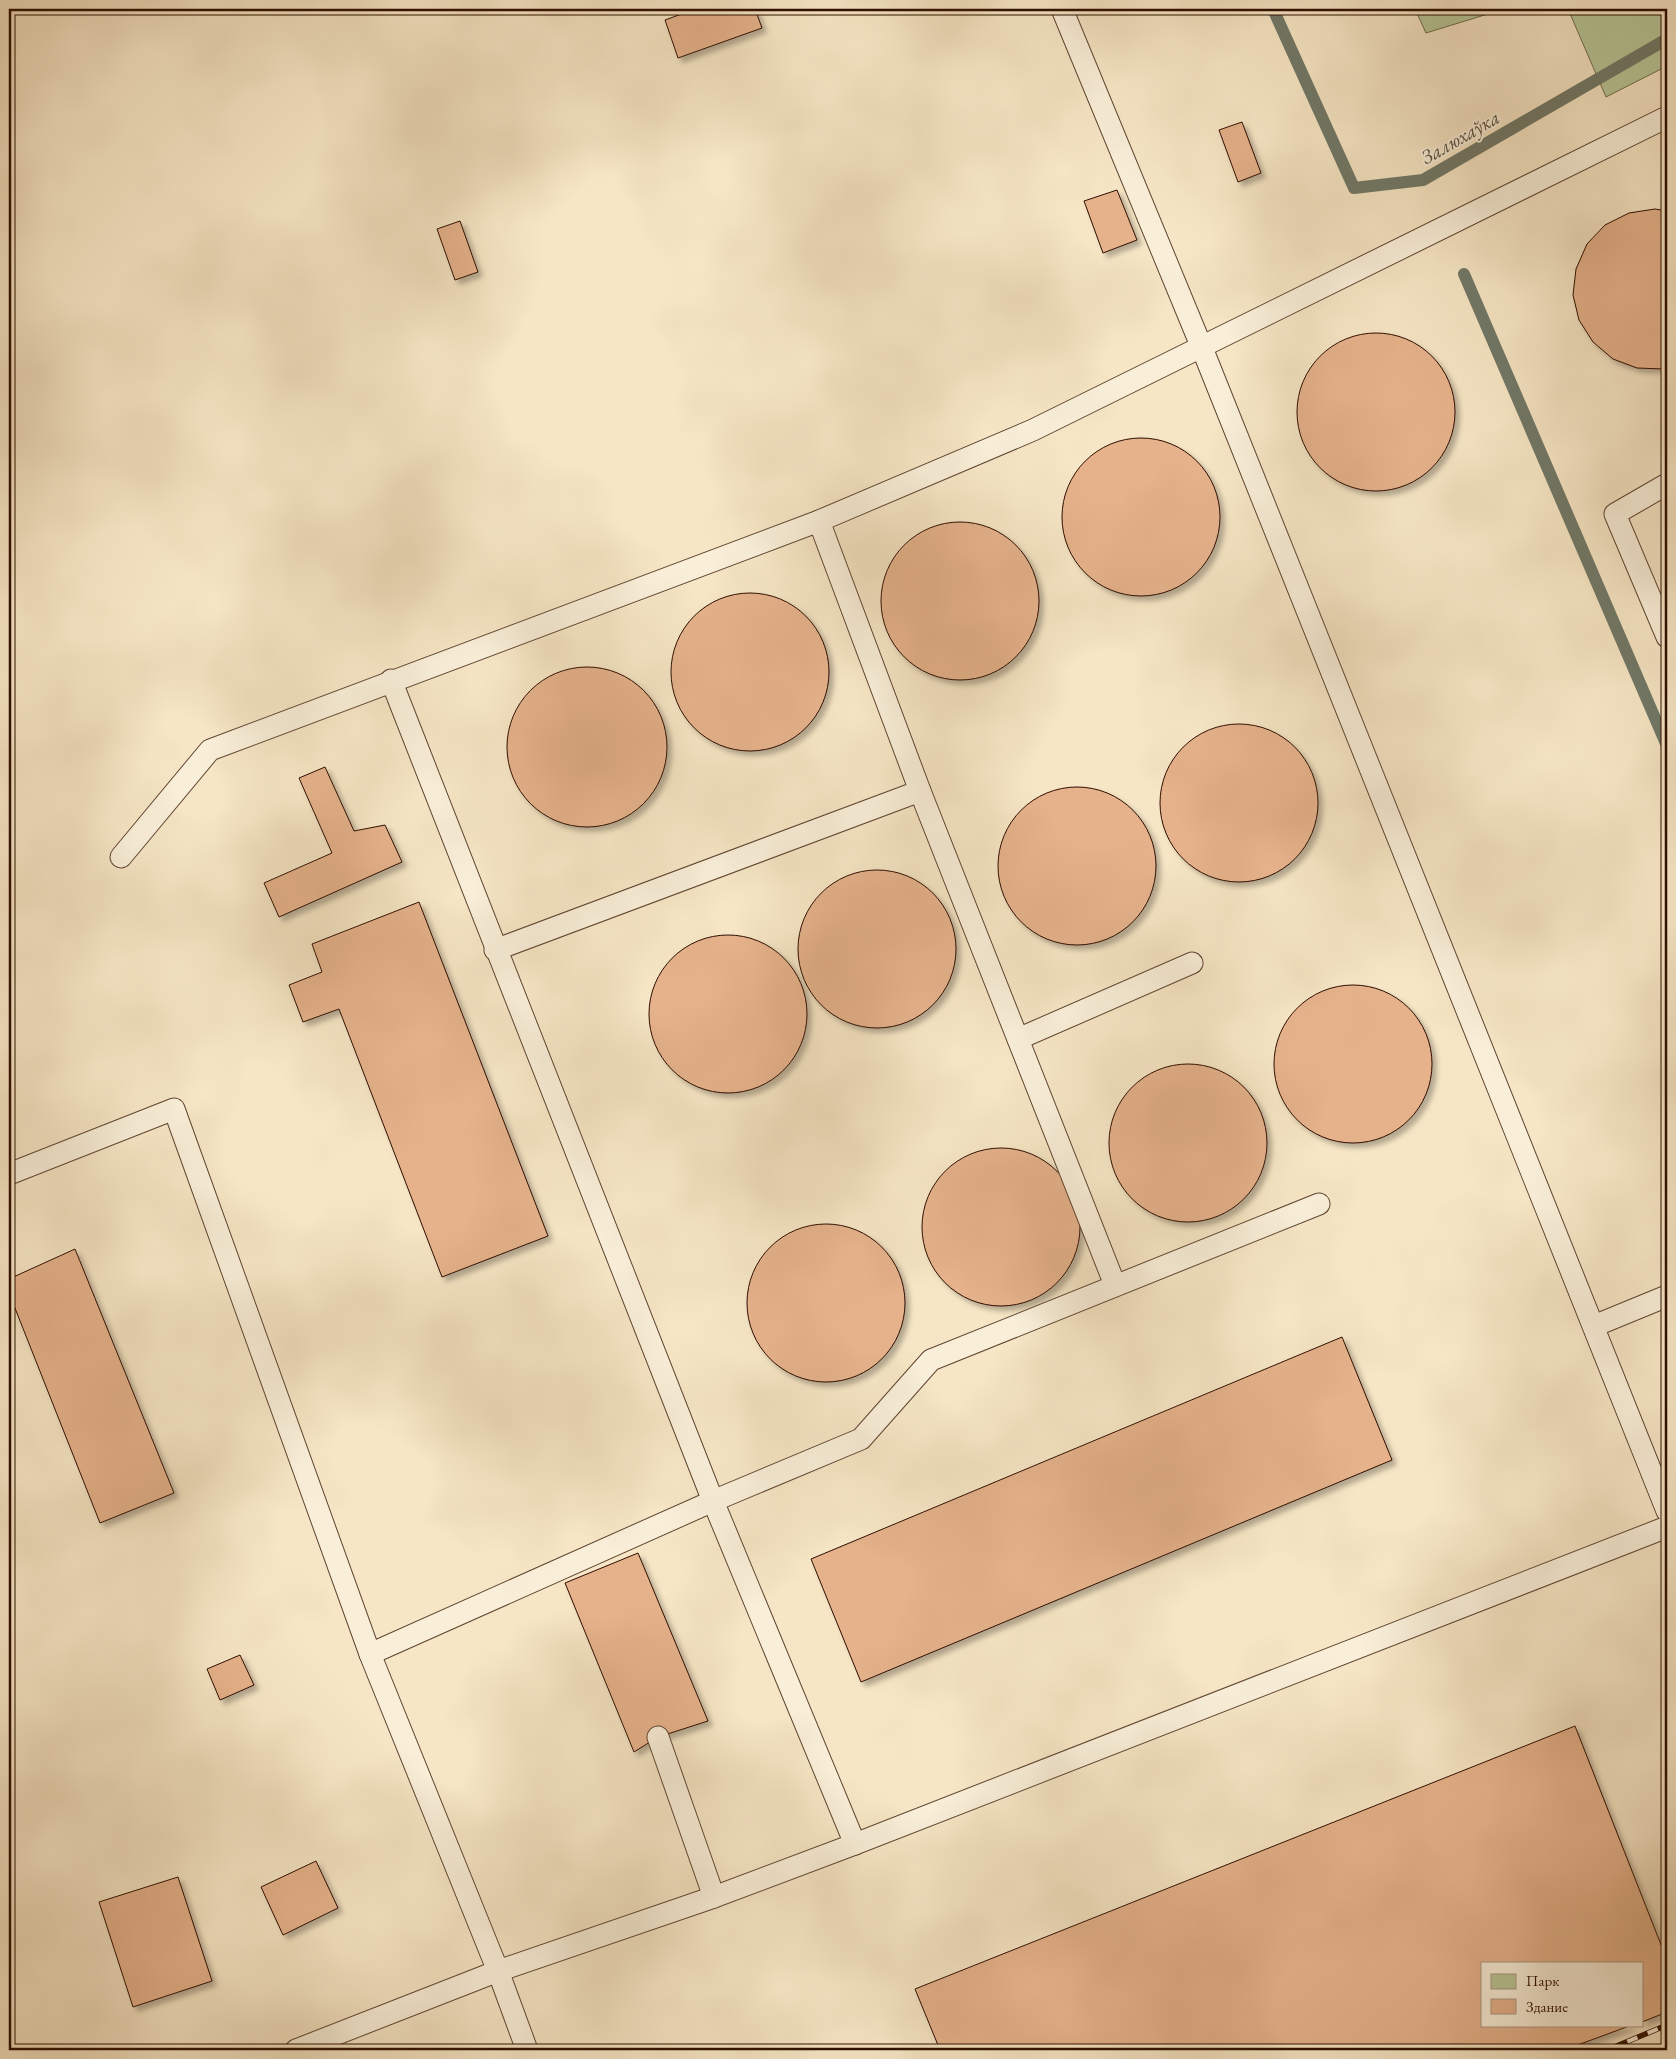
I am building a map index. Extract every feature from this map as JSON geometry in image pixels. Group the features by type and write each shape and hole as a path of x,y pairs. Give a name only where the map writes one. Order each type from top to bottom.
{"lane":[{"path":"1062,9 1202,348 1667,1511"},
{"path":"121,857 210,750 391,680 819,521 1034,430 1667,117"},
{"path":"1667,484 1616,514 1667,637"},
{"path":"819,521 920,791 1116,1285"},
{"path":"391,680 495,950 713,1500 855,1844"},
{"path":"495,950 920,791"},
{"path":"1018,1039 1192,963"},
{"path":"9,1174 174,1108 370,1654 498,1971 527,2050"},
{"path":"370,1654 713,1500 861,1439 932,1360 1319,1204"},
{"path":"1594,1326 1667,1296"},
{"path":"296,2050 498,1971 714,1898 1667,1527"},
{"path":"658,1738 714,1898"}],"green space":[{"path":"1415,9 1504,9 1426,33"},
{"path":"1568,9 1667,9 1667,66 1606,97"}],"building":[{"path":"695,9 755,9 762,28 678,58 665,20"},
{"path":"1242,122 1261,173 1238,182 1219,130"},
{"path":"1117,190 1137,240 1103,253 1084,201"},
{"path":"1655,209 1667,211 1667,368 1664,369 1637,368 1613,359 1593,342 1579,320 1573,295 1576,269 1587,244 1605,225 1629,213"},
{"path":"460,221 478,272 455,280 437,229"},
{"path":"1384,333 1399,336 1413,342 1432,356 1442,368 1452,389 1455,412 1452,435 1442,456 1432,468 1420,478 1399,488 1384,491 1368,491 1353,488 1332,478 1310,456 1298,428 1297,404 1300,389 1310,368 1332,346 1360,334"},
{"path":"1149,438 1164,441 1178,447 1197,461 1207,473 1217,494 1220,517 1217,540 1207,561 1197,573 1185,583 1164,593 1149,596 1133,596 1118,593 1097,583 1075,561 1063,532 1062,509 1065,494 1075,473 1097,451 1126,439"},
{"path":"968,522 983,525 997,531 1016,545 1026,557 1036,578 1039,601 1036,624 1026,645 1016,657 1004,667 983,677 968,680 952,680 937,677 916,667 894,645 882,616 881,593 884,578 894,557 916,535 945,523"},
{"path":"758,593 773,596 787,602 806,616 816,628 826,649 829,672 826,695 816,716 806,728 794,738 773,748 758,751 742,751 727,748 706,738 684,716 672,687 671,664 674,649 684,628 706,606 735,594"},
{"path":"587,667 603,669 624,677 643,691 653,703 663,724 667,747 665,763 657,784 643,803 631,813 610,823 587,827 571,825 550,817 531,803 521,791 511,770 507,747 509,731 517,710 531,691 543,681 564,671"},
{"path":"1247,724 1262,727 1276,733 1295,747 1305,759 1315,780 1318,803 1315,826 1305,847 1295,859 1283,869 1262,879 1247,882 1231,882 1216,879 1195,869 1173,847 1161,819 1160,795 1163,780 1173,759 1195,737 1223,725"},
{"path":"325,767 354,831 385,825 402,862 279,917 264,883 332,853 299,778"},
{"path":"1085,787 1100,790 1114,796 1133,810 1143,822 1153,843 1156,866 1153,889 1143,910 1133,922 1121,932 1100,942 1085,945 1069,945 1054,942 1033,932 1011,910 999,882 998,858 1001,843 1011,822 1033,800 1061,788"},
{"path":"885,870 900,873 914,879 933,893 943,905 953,926 956,949 953,972 943,993 933,1005 921,1015 900,1025 885,1028 869,1028 854,1025 833,1015 811,993 799,964 798,941 801,926 811,905 833,883 862,871"},
{"path":"419,902 548,1236 442,1277 339,1009 303,1022 289,985 322,972 312,944"},
{"path":"736,935 751,938 765,944 784,958 794,970 804,991 807,1014 804,1037 794,1058 784,1070 772,1080 751,1090 736,1093 720,1093 705,1090 684,1080 662,1058 650,1029 649,1006 652,991 662,970 684,948 713,936"},
{"path":"1361,985 1376,988 1390,994 1409,1008 1419,1020 1429,1041 1432,1064 1429,1087 1419,1108 1409,1120 1397,1130 1376,1140 1361,1143 1345,1143 1330,1140 1309,1130 1287,1108 1275,1079 1274,1056 1277,1041 1287,1020 1309,998 1338,986"},
{"path":"1196,1064 1211,1067 1225,1073 1244,1087 1254,1099 1264,1120 1267,1143 1264,1166 1254,1187 1244,1199 1232,1209 1211,1219 1196,1222 1180,1222 1165,1219 1144,1209 1122,1187 1110,1159 1109,1135 1112,1120 1122,1099 1144,1077 1172,1065"},
{"path":"1009,1148 1024,1151 1038,1157 1057,1171 1067,1183 1077,1204 1080,1227 1077,1250 1067,1271 1057,1283 1045,1293 1024,1303 1009,1306 993,1306 978,1303 957,1293 935,1271 923,1242 922,1219 925,1204 935,1183 957,1161 986,1149"},
{"path":"834,1224 849,1227 863,1233 882,1247 892,1259 902,1280 905,1303 902,1326 892,1347 882,1359 870,1369 849,1379 834,1382 818,1382 803,1379 782,1369 760,1347 748,1318 747,1295 750,1280 760,1259 782,1237 811,1225"},
{"path":"75,1249 174,1493 100,1523 9,1293 9,1279"},
{"path":"1342,1337 1392,1460 861,1682 811,1559"},
{"path":"638,1553 708,1721 658,1737 634,1752 565,1583"},
{"path":"240,1655 254,1685 220,1700 207,1669"},
{"path":"1575,1726 1667,1960 1667,2012 1644,2021 1644,1962 1481,1962 1481,2026 1629,2026 1564,2050 940,2050 915,1989"},
{"path":"316,1861 338,1908 283,1935 261,1887"},
{"path":"178,1877 212,1981 133,2007 99,1902"}],"waterway":[{"name":"Залюхаўка","path":"1273,9 1354,188 1423,180 1667,39"},
{"path":"1464,274 1667,746"}],"railway":[{"path":"1607,2050 1667,2025"}]}
